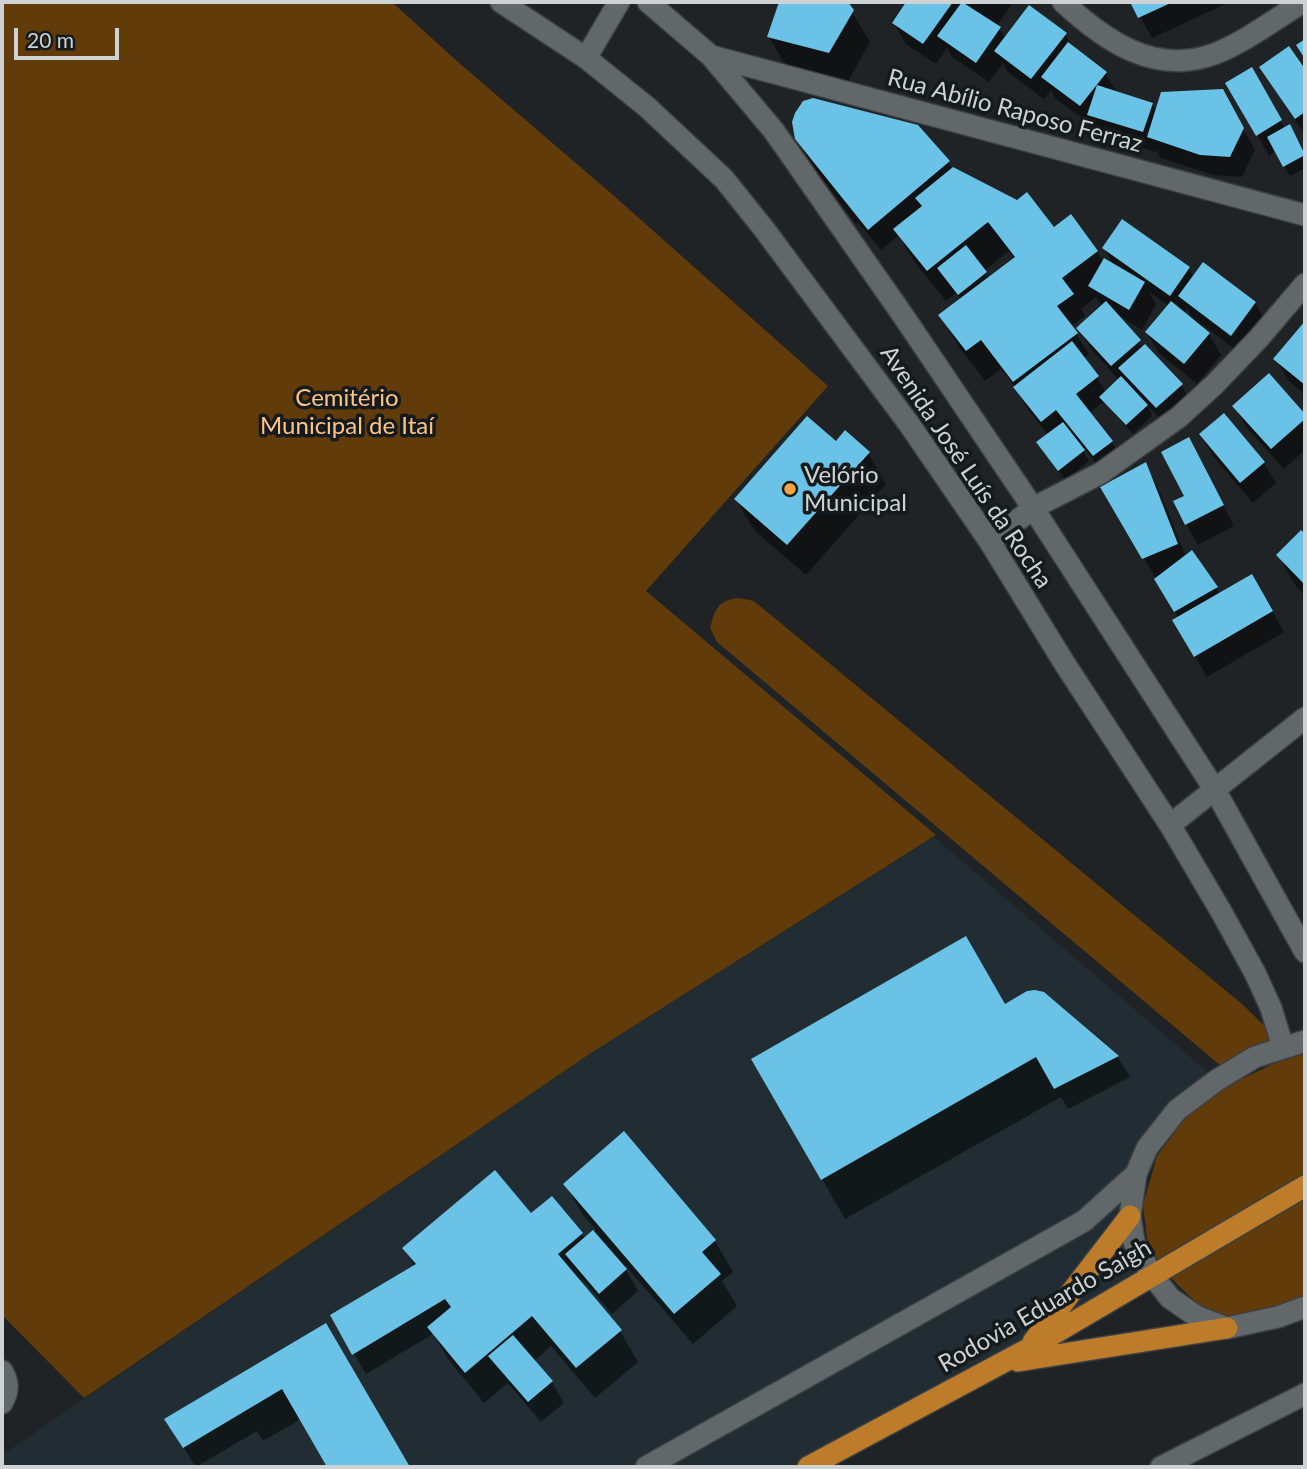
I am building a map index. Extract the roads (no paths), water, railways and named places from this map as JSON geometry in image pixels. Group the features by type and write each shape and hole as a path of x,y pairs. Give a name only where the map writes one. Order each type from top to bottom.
{"highway":[{"name":"Rodovia Eduardo Saigh","path":"808,1467 1028,1349 1305,1186"},
{"path":"1028,1349 1130,1216"},
{"path":"1002,1363 1227,1328"}],"street":[{"name":"Avenida José Luís da Rocha","path":"501,2 586,58 647,107 724,179 909,424 990,542 1223,913 1255,973 1283,1047"},
{"path":"586,58 619,2"},
{"name":"Avenida José Luís da Rocha","path":"648,2 711,56 774,131 902,314 1033,509 1215,790 1305,952"},
{"path":"1063,2 1089,26 1128,50 1150,57 1192,60 1229,47 1303,2"},
{"name":"Rua Abílio Raposo Ferraz","path":"711,56 1305,215"},
{"path":"990,542 1033,509 1101,473 1179,417 1232,366 1305,284"},
{"path":"1170,825 1305,719"},
{"path":"1305,1041 1255,1056 1177,1110 1147,1148 1136,1174 1130,1216 1134,1242 1152,1275 1170,1298 1196,1316 1227,1328 1278,1317 1305,1307"},
{"path":"646,1467 1084,1220 1136,1174"},
{"path":"2,1403 6,1395 5,1376"},
{"path":"1161,1467 1305,1394"}],"place":[{"name":"Velório Municipal","path":"790,489"}],"park label":[{"name":"Cemitério Municipal de Itaí","path":"347,412"}]}
